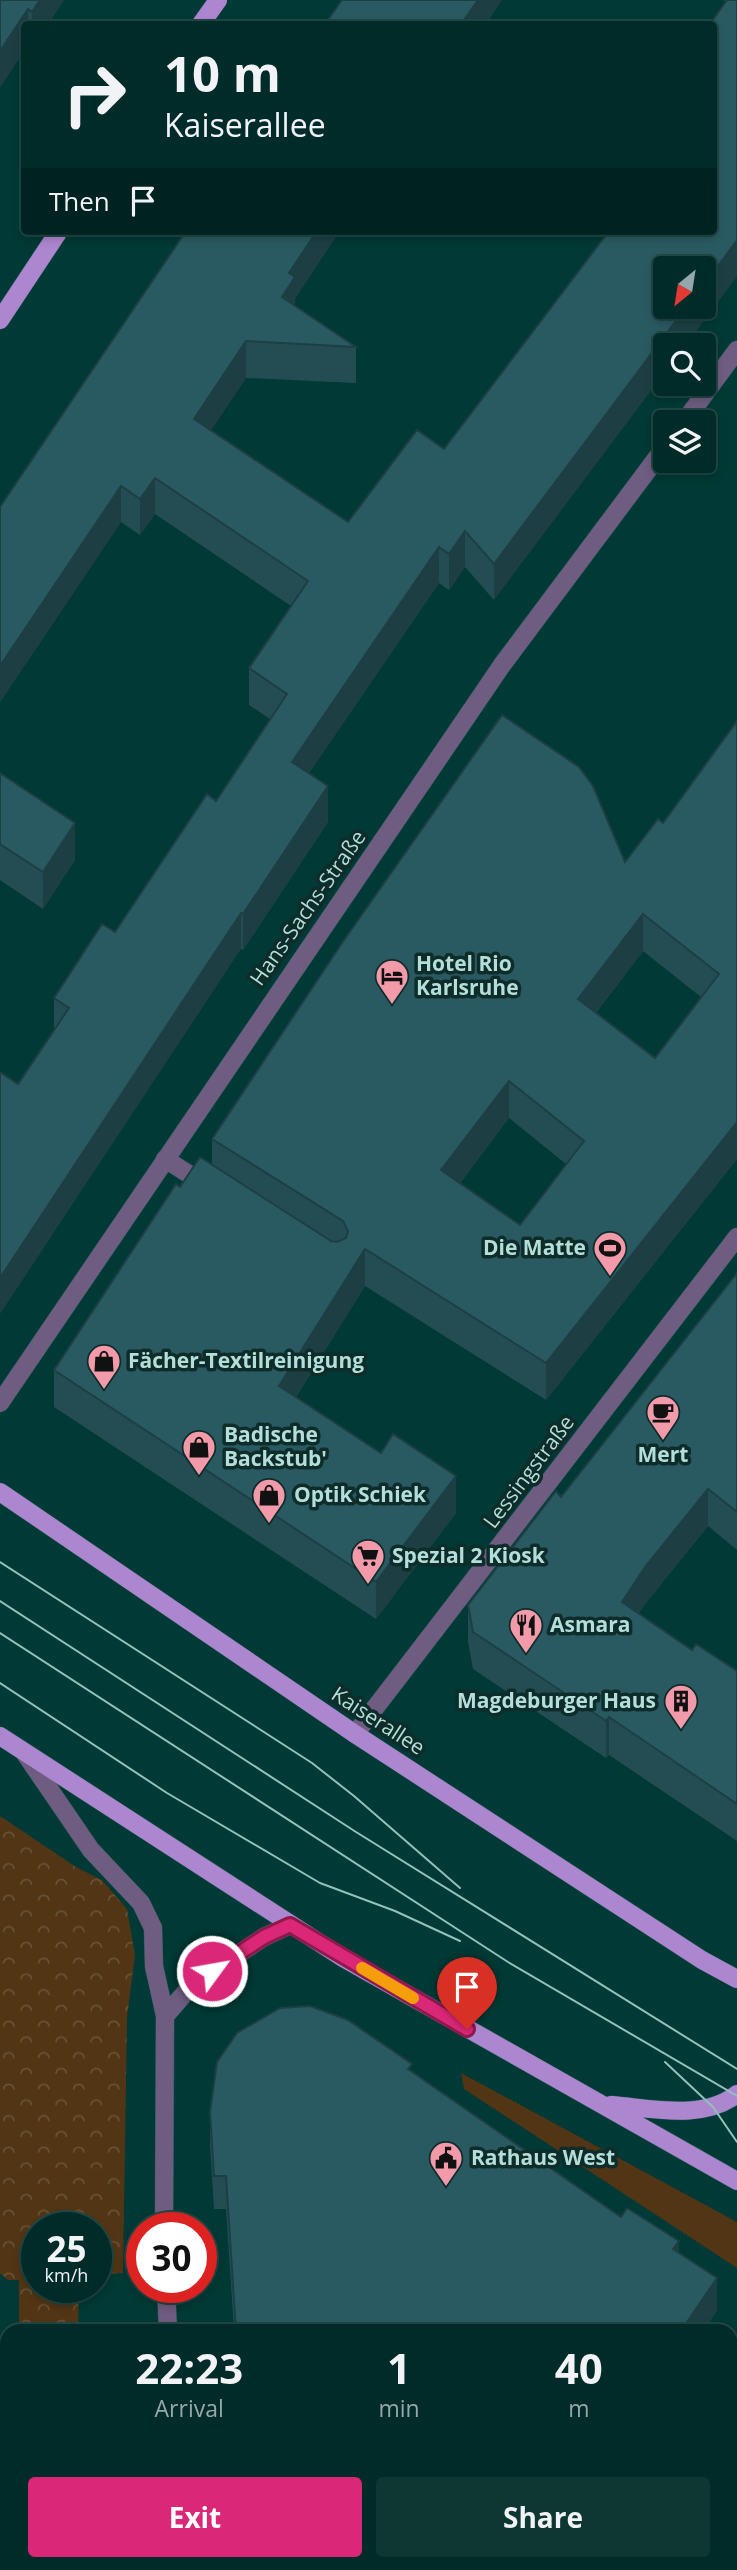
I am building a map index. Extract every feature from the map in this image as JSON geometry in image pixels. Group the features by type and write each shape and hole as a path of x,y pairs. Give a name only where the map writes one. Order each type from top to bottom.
{"main road":[{"path":"203,21 218,0"},
{"path":"0,320 56,235"},
{"name":"Kaiserallee","path":"0,1492 355,1734 702,1961 737,1979"},
{"path":"0,1736 290,1925 401,1991 737,2181"},
{"path":"604,2104 688,2111 713,2106 737,2094"}],"street":[{"path":"693,410 737,351"},
{"name":"Hans-Sachs-Straße","path":"0,1403 502,665 653,463"},
{"path":"165,1158 222,1195"},
{"name":"Lessingstraße","path":"355,1734 737,1237"},
{"path":"24,1752 91,1850 141,1903 153,1928 154,1966 165,2016 164,2212"},
{"path":"165,2016 198,1978 225,1964 264,1937 290,1925"},
{"path":"167,2303 168,2324"}],"green space":[{"path":"0,1816 76,1867 102,1880 127,1909 135,1955 127,2017 123,2273 112,2273 112,2212 21,2212 21,2303 79,2303 78,2324 19,2324 19,2280 8,2280 0,2273"},
{"path":"461,2073 737,2222 737,2268 464,2089"}],"building":[{"path":"0,0 40,0 32,12 28,9 0,51"},
{"path":"342,0 478,0 463,21 327,21"},
{"path":"727,0 737,0 737,240 716,269 716,256 653,256 653,319 677,319 667,333 653,333 653,351 494,564 465,531 449,554 439,547 292,762 328,786 0,1278 0,1072 18,1084 69,1008 54,998 102,924 115,932 207,794 216,801 287,694 249,668 308,581 155,478 140,499 121,486 0,666 0,507 183,235 314,235 289,273 295,277 282,297 356,347 246,341 194,419 348,522 417,430 444,449 606,235 717,235 717,21 712,21"},
{"path":"502,715 579,767 593,786 625,862 658,819 663,823 737,721 737,1122 546,1363 365,1249 279,1386 381,1453 393,1434 456,1476 376,1582 54,1370 176,1184 180,1187 200,1157 331,1241 337,1242 346,1238 348,1231 343,1221 212,1139 342,943","holes":["643,914 719,974 655,1058 578,999","509,1081 584,1141 520,1225 441,1170"]},
{"path":"0,773 75,823 43,872 0,844"},
{"path":"737,1273 737,1512 708,1489 645,1567 622,1602 692,1650 696,1644 737,1671 737,1804 609,1717 606,1721 473,1632 468,1605 556,1491 561,1497"},
{"name":"Rathaus West","path":"310,2006 348,2020 412,2064 408,2069 621,2217 627,2208 679,2241 673,2249 717,2278 686,2324 236,2324 226,2176 214,2176 210,2112 217,2062 237,2033 280,2008"}],"tram line":[{"path":"0,1562 312,1763 460,1888"},
{"path":"0,1601 356,1832 737,2069"},
{"path":"0,1633 508,1962 737,2096"},
{"path":"0,1683 167,1793 320,1883 395,1911 460,1941"},
{"path":"665,2062 713,2107 737,2142"}],"slow traffic":[{"path":"362,1968 413,1998"}],"place":[{"name":"Hotel Rio Karlsruhe","path":"392,1006"},
{"name":"Die Matte","path":"610,1278"},
{"name":"Fächer-Textilreinigung","path":"104,1391"},
{"name":"Mert","path":"663,1442"},
{"name":"Badische Backstub'","path":"199,1477"},
{"name":"Optik Schiek","path":"269,1525"},
{"name":"Spezial 2 Kiosk","path":"368,1586"},
{"name":"Asmara","path":"526,1655"},
{"name":"Magdeburger Haus","path":"681,1731"},
{"name":"Rathaus West","path":"446,2188"}],"route":[{"path":"212,1971 264,1937 290,1925 467,2029"}]}
